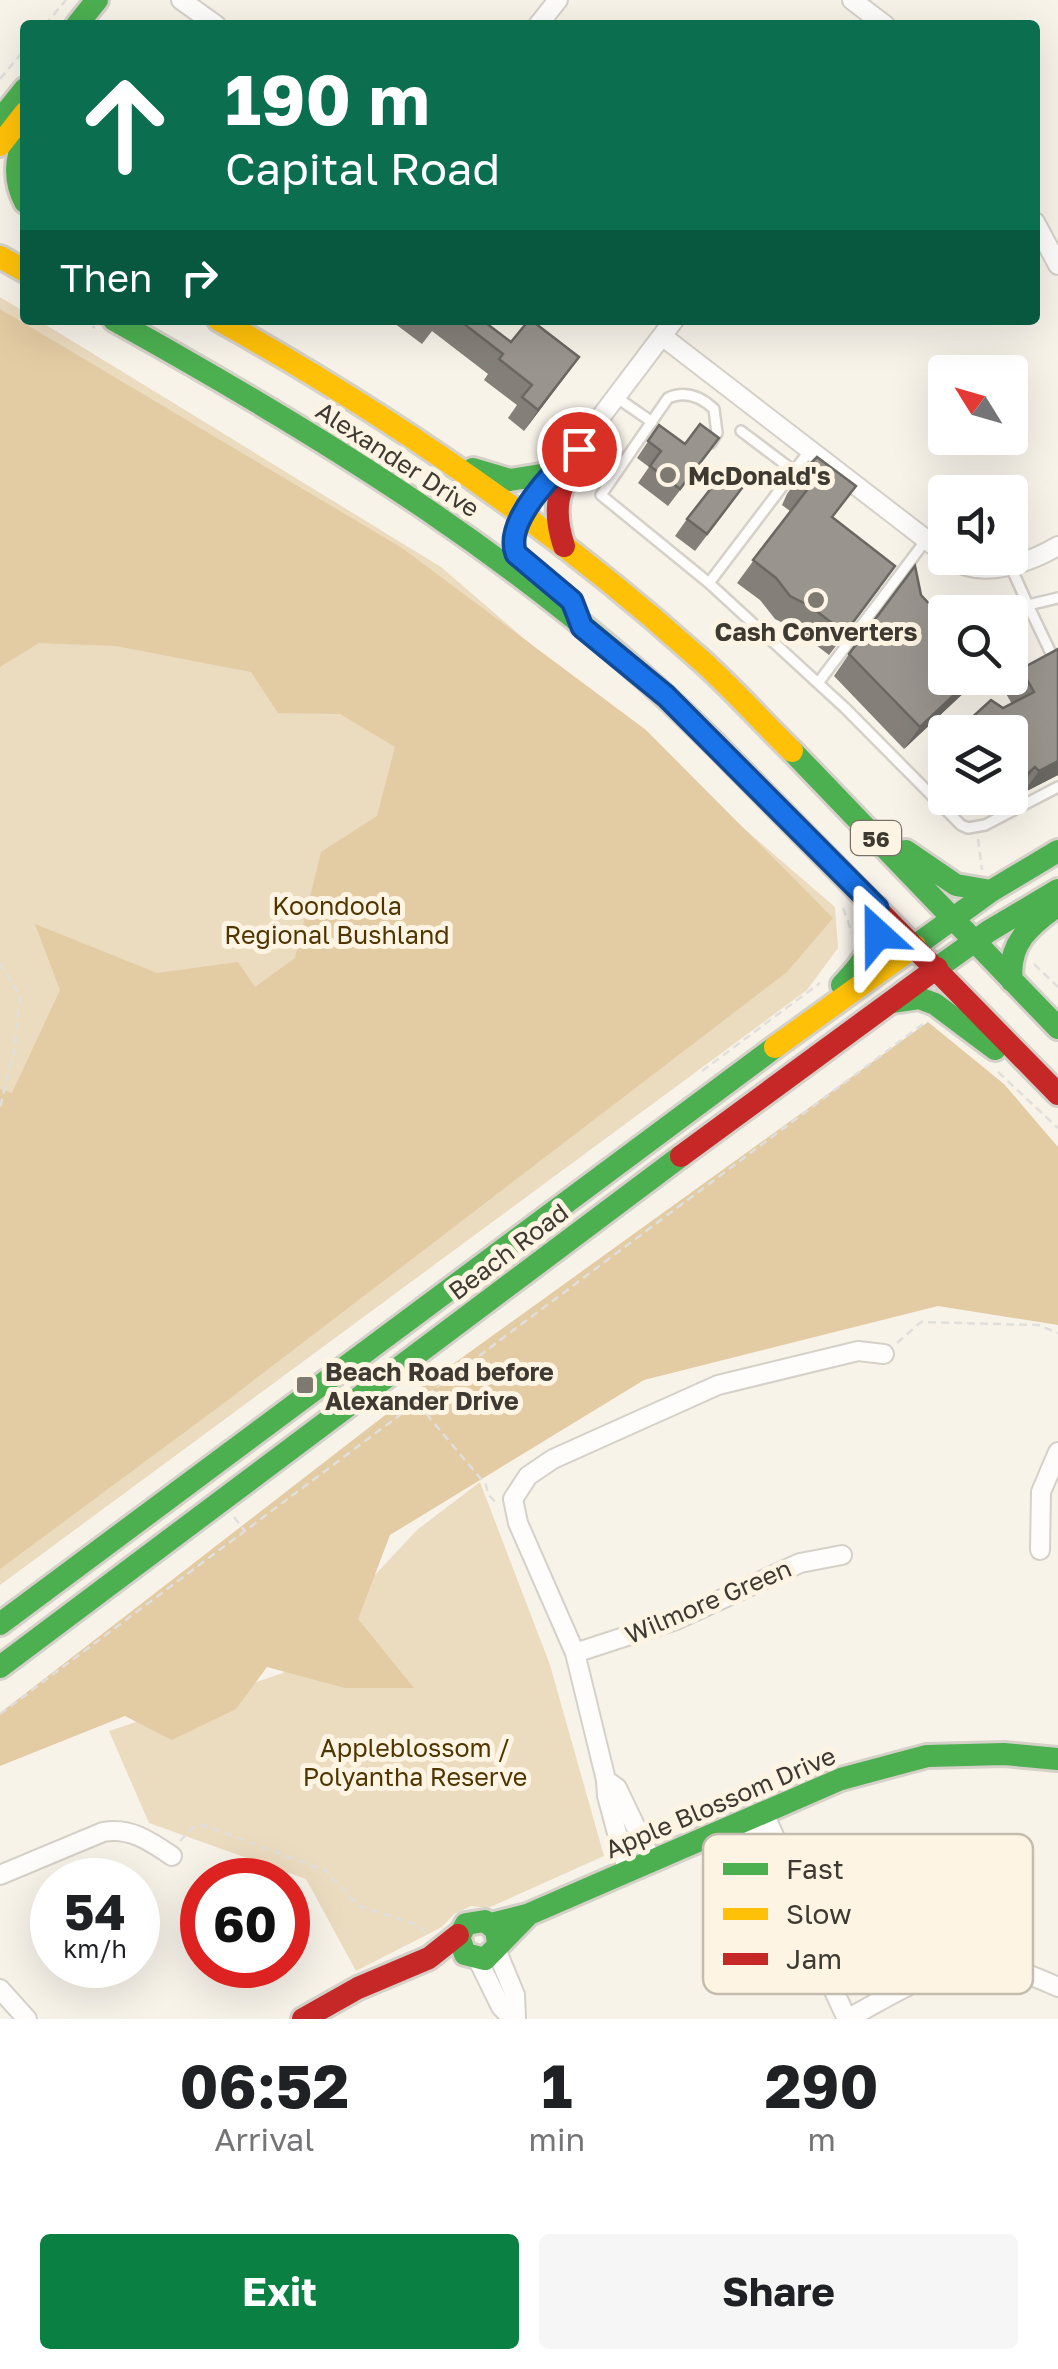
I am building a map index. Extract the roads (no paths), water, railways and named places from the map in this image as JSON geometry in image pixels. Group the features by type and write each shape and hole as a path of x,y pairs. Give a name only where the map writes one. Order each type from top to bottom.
{"main road":[{"path":"80,20 97,0"},
{"path":"98,20 114,0"},
{"path":"0,120 20,95"},
{"path":"0,145 20,119"},
{"path":"20,150 15,165 20,192"},
{"name":"Alexander Drive","path":"106,325 242,392 384,479 469,538 582,627 666,696 938,968 1058,1097"},
{"name":"Alexander Drive","path":"227,325 365,406 439,456 564,546 696,654 1058,1028"},
{"path":"564,546 554,520 554,506 579,449"},
{"path":"439,456 498,479 526,479 553,473"},
{"path":"818,776 857,802 888,837 929,870 969,892 986,881"},
{"name":"Beach Road","path":"0,1624 750,1063 952,919 986,881 1058,851"},
{"name":"Beach Road","path":"0,1667 700,1141 975,941 1058,890"},
{"path":"1012,981 1010,952 1021,934 1058,904"},
{"path":"750,1063 772,1036 837,989 863,963 878,934 877,908"},
{"path":"892,1002 919,998 935,1004 1058,1097"},
{"name":"Apple Blossom Drive","path":"713,1834 841,1779 927,1756 1004,1754 1058,1759"},
{"name":"Apple Blossom Drive","path":"481,1944 527,1916 703,1838"},
{"path":"303,2019 358,1988 429,1958 481,1944"}],"street":[{"path":"542,20 558,0"},
{"path":"852,0 878,20"},
{"path":"190,2 210,20"},
{"path":"1040,231 1058,264"},
{"path":"582,627 572,601 516,554 514,533 534,496 579,449 670,325"},
{"path":"662,336 926,540"},
{"path":"1028,559 1058,546"},
{"path":"627,1870 606,1796 606,1780 576,1652 518,1523 513,1499 528,1476 553,1459 718,1385 858,1351 884,1354"},
{"path":"1040,1550 1040,1492 1058,1452"},
{"name":"Wilmore Green","path":"576,1652 676,1620 800,1562 842,1555"},
{"path":"606,1780 617,1788 651,1859"},
{"path":"755,1817 760,1834"},
{"path":"0,1875 103,1832 118,1830 143,1837 172,1856"},
{"path":"481,1944 515,1995 514,2019"},
{"path":"1033,1976 1058,1986"},
{"path":"0,1989 27,2019"},
{"path":"836,1994 847,2019 895,1994"}],"lane":[{"path":"711,444 717,433 714,409 691,394 668,398 600,495 709,583 818,683 961,824 976,827 1058,787"},
{"path":"616,397 652,422"},
{"path":"741,431 794,471"},
{"path":"709,583 810,450"},
{"path":"818,683 926,540"},
{"path":"1058,598 1028,605 1058,668"}],"place":[{"name":"McDonald's","path":"668,475"},
{"name":"Cash Converters","path":"816,600"},
{"name":"Beach Road before Alexander Drive","path":"305,1385"}],"park label":[{"name":"Koondoola Regional Bushland","path":"337,920"},
{"name":"Appleblossom / Polyantha Reserve","path":"415,1762"}]}
